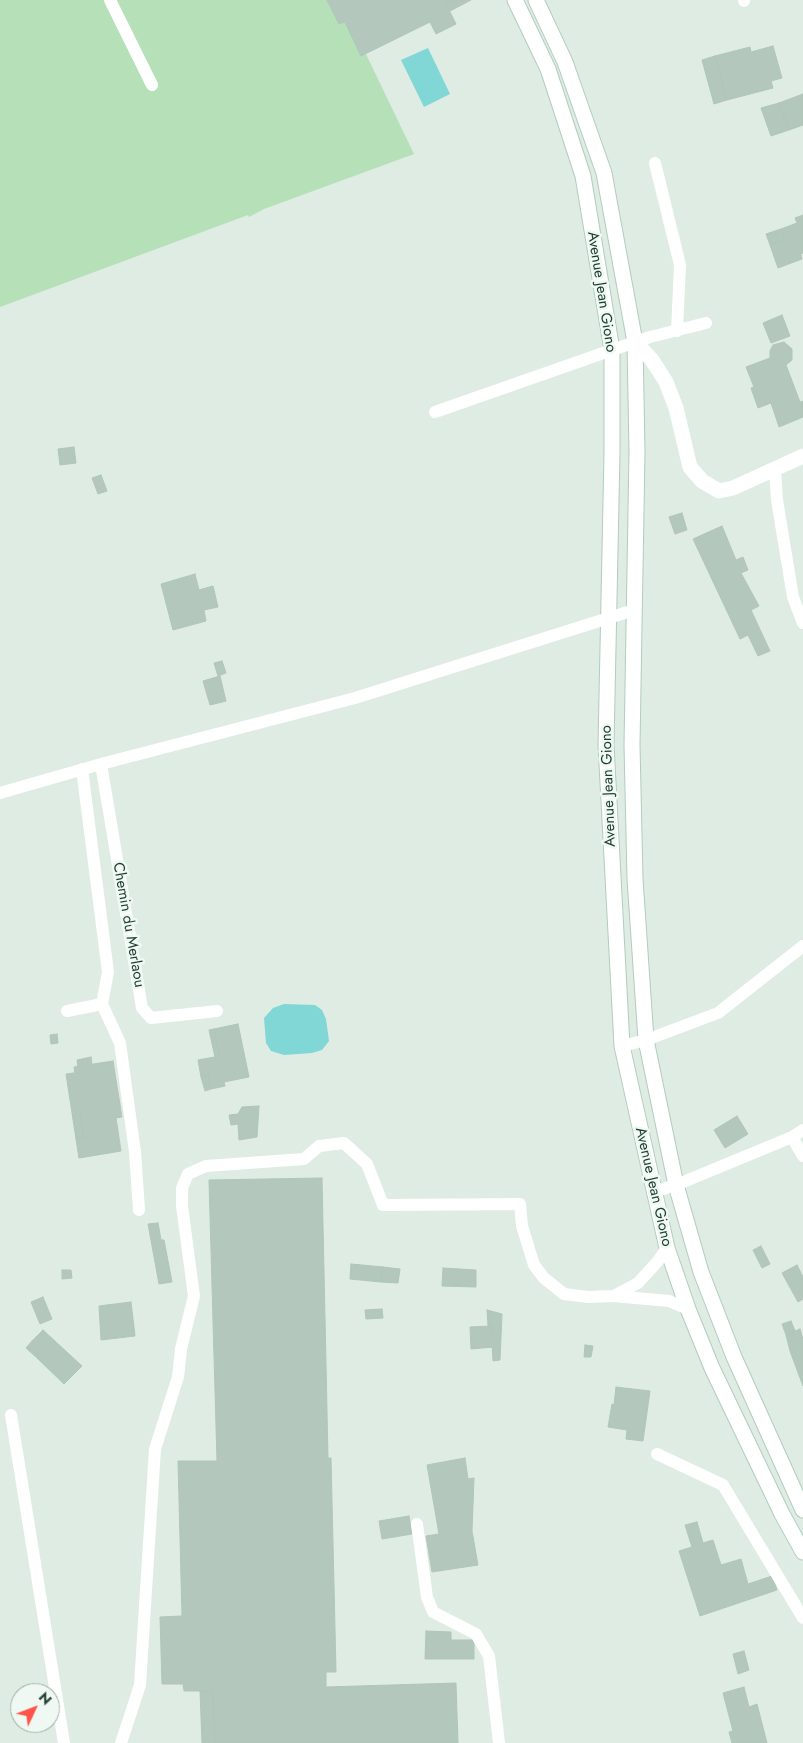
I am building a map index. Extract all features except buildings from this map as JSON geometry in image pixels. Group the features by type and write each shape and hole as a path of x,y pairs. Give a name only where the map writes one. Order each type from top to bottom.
{"main road":[{"name":"Avenue Jean Giono","path":"514,0 548,69 582,176 612,350 606,745 622,1046 667,1248 688,1309 712,1368 782,1514 803,1552"},
{"name":"Avenue Jean Giono","path":"536,0 565,62 604,173 635,342 637,452 632,745 635,879 646,1040 676,1185 701,1272 734,1357 803,1510"},
{"path":"635,342 652,360 666,382 676,408 690,467 702,481 719,491 733,488 803,456"}],"lane":[{"path":"110,0 152,85"},
{"path":"655,163 680,265 677,331"},
{"path":"435,412 635,342 706,323"},
{"path":"775,469 793,597 803,623"},
{"path":"0,793 82,769 355,698 634,610"},
{"name":"Chemin du Merlaou","path":"101,764 142,1008 151,1018 217,1011"},
{"path":"82,769 108,972 102,1004 120,1043 135,1152 139,1210"},
{"path":"622,1046 646,1040 718,1013 803,946"},
{"path":"67,1011 102,1004"},
{"path":"653,1192 676,1185 792,1137 803,1130"},
{"path":"792,1137 803,1156"},
{"path":"121,1743 140,1684 154,1449 178,1377 181,1349 194,1296 182,1206 182,1188 188,1174 206,1166 304,1159 319,1146 344,1143 367,1164 383,1206 520,1204 522,1226 534,1265 544,1278 564,1294 588,1298 614,1296 669,1301 688,1309"},
{"path":"614,1296 638,1282 658,1261 667,1248"},
{"path":"11,1415 64,1743"},
{"path":"657,1454 724,1485 803,1618"},
{"path":"417,1524 427,1597 433,1612 476,1634 489,1656 499,1743"}],"green space":[{"path":"0,0 340,0 414,154 264,209 249,217 248,215 0,307"}],"water":[{"path":"428,48 450,94 424,107 401,60"},
{"path":"284,1004 315,1005 322,1010 326,1019 329,1041 322,1050 312,1053 284,1055 271,1051 266,1043 264,1018 273,1008"}]}
